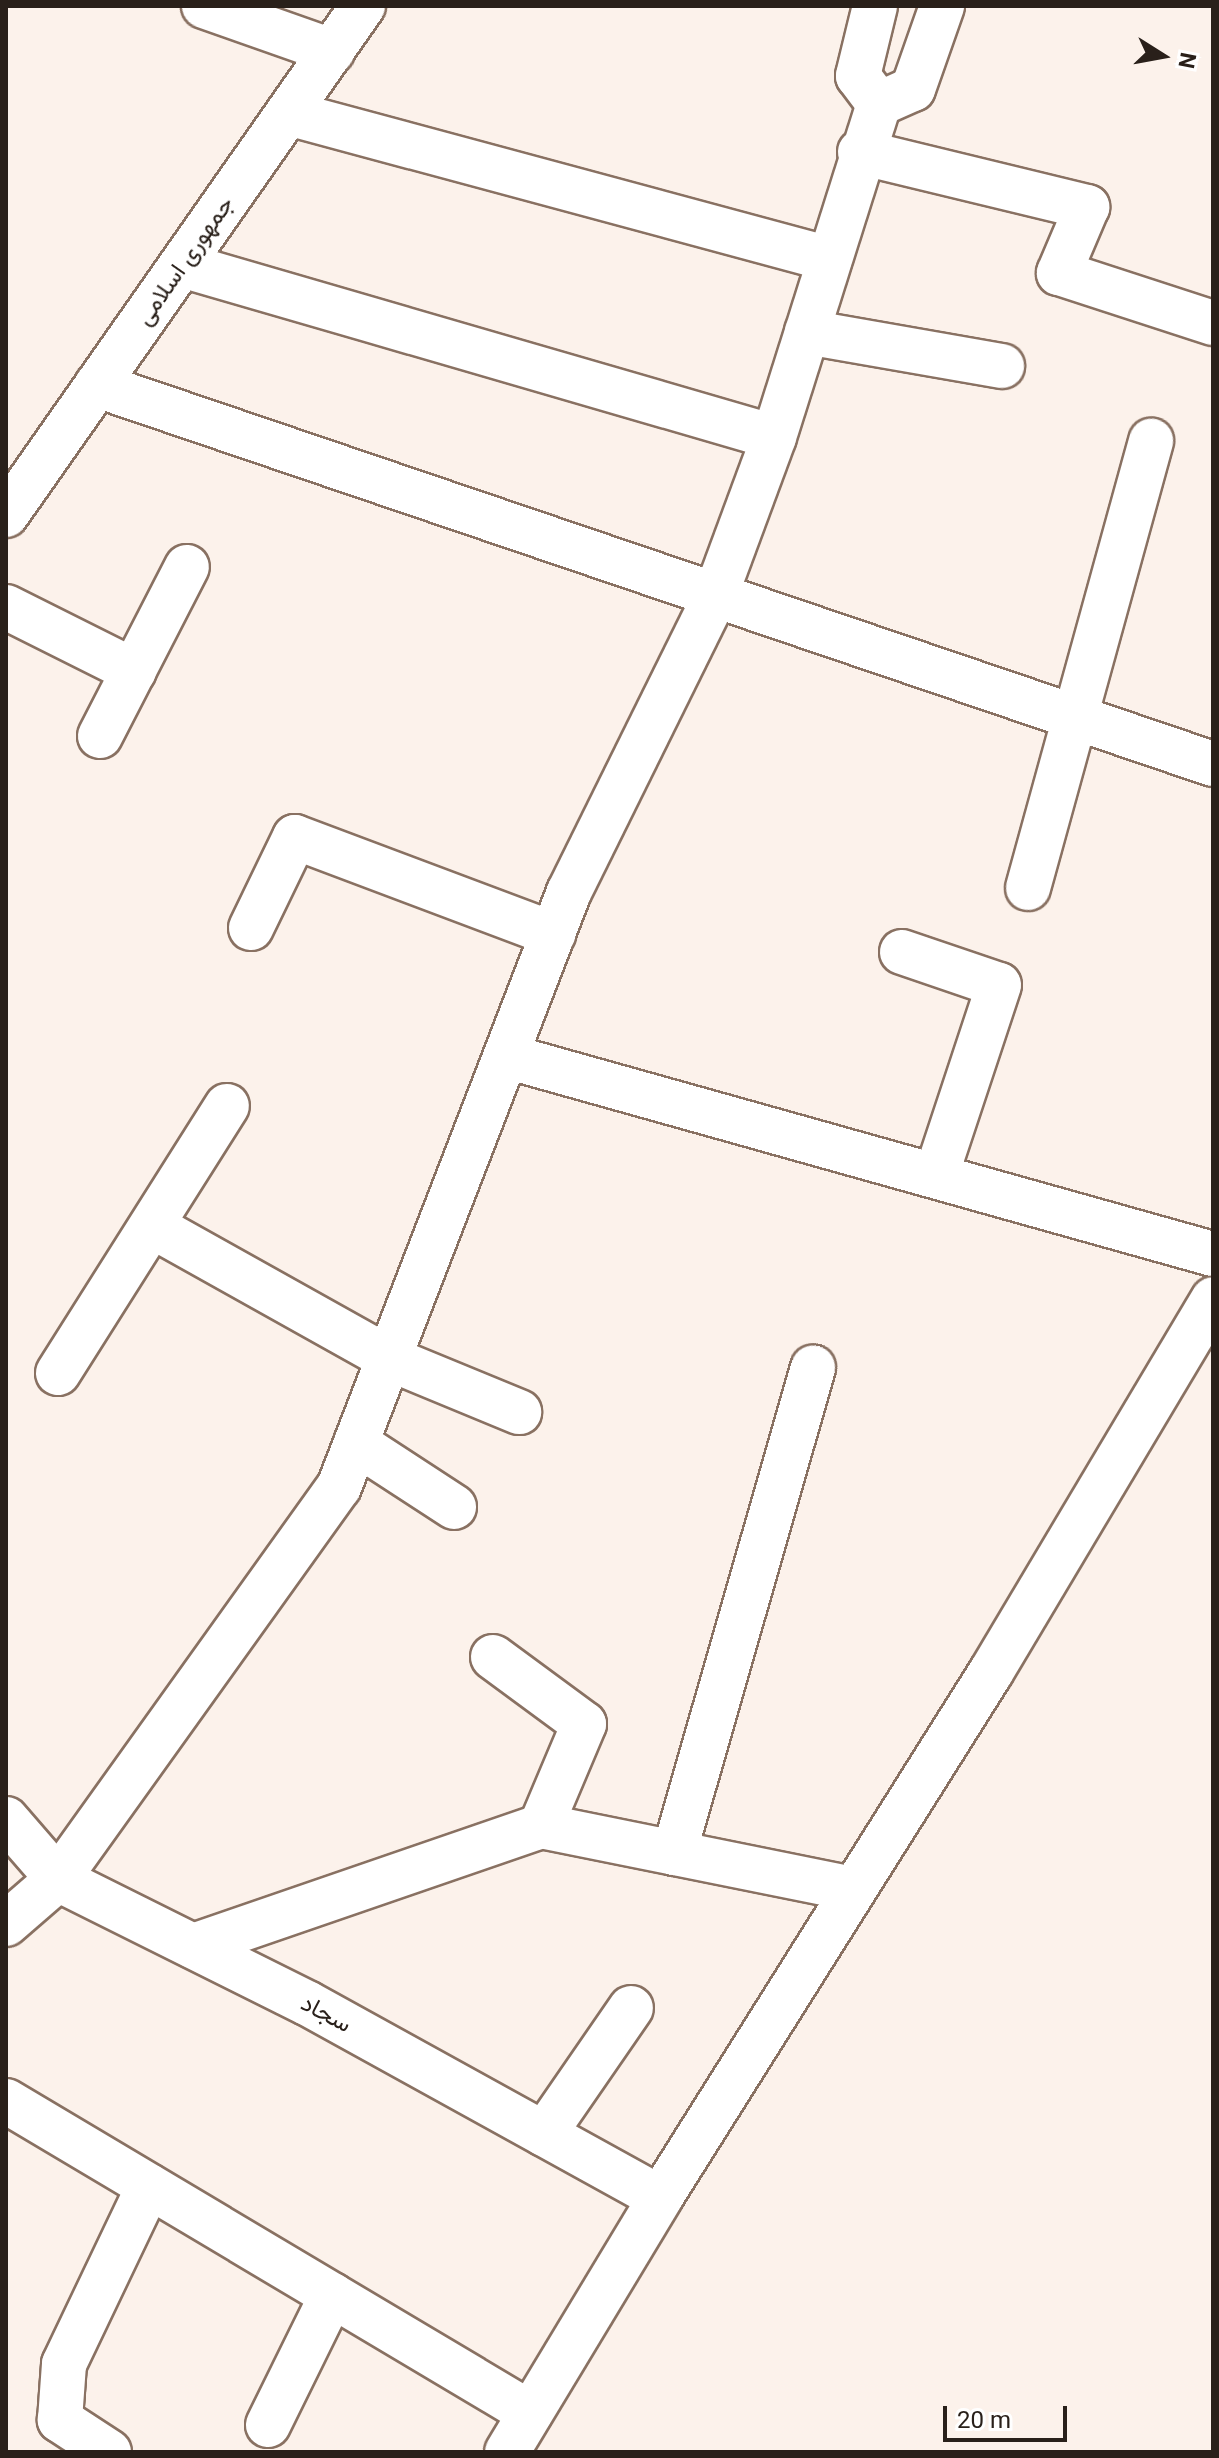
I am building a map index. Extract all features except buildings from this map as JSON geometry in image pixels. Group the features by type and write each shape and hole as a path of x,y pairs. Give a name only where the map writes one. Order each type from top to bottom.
{"street":[{"path":"204,6 332,51"},
{"name":"جمهوری اسلامی","path":"6,515 363,6"},
{"path":"875,6 858,76 879,104"},
{"path":"6,1924 58,1879 339,1487 553,934 716,594 774,437 860,152 879,104 913,89 942,6"},
{"path":"288,113 830,259"},
{"path":"860,152 1087,207 1059,273 1213,323"},
{"path":"182,265 774,437"},
{"path":"807,332 1002,366"},
{"path":"97,385 1213,764"},
{"path":"1028,888 1151,441"},
{"path":"100,736 187,567"},
{"path":"6,607 134,671"},
{"path":"251,928 295,837 553,934"},
{"path":"902,952 999,985 936,1176"},
{"path":"506,1056 1213,1254"},
{"path":"58,1373 154,1227 227,1106"},
{"path":"154,1227 388,1358 519,1412"},
{"path":"507,2452 660,2198 991,1672 1213,1299"},
{"path":"674,1853 813,1368"},
{"path":"356,1443 454,1507"},
{"path":"493,1657 584,1724 541,1826"},
{"name":"سجاد","path":"6,1819 58,1879 193,1946 660,2198"},
{"path":"193,1946 541,1826 853,1889"},
{"path":"544,2134 631,2008"},
{"path":"6,2101 530,2413"},
{"path":"109,2452 60,2420 64,2364 149,2186"},
{"path":"268,2425 332,2295"}]}
